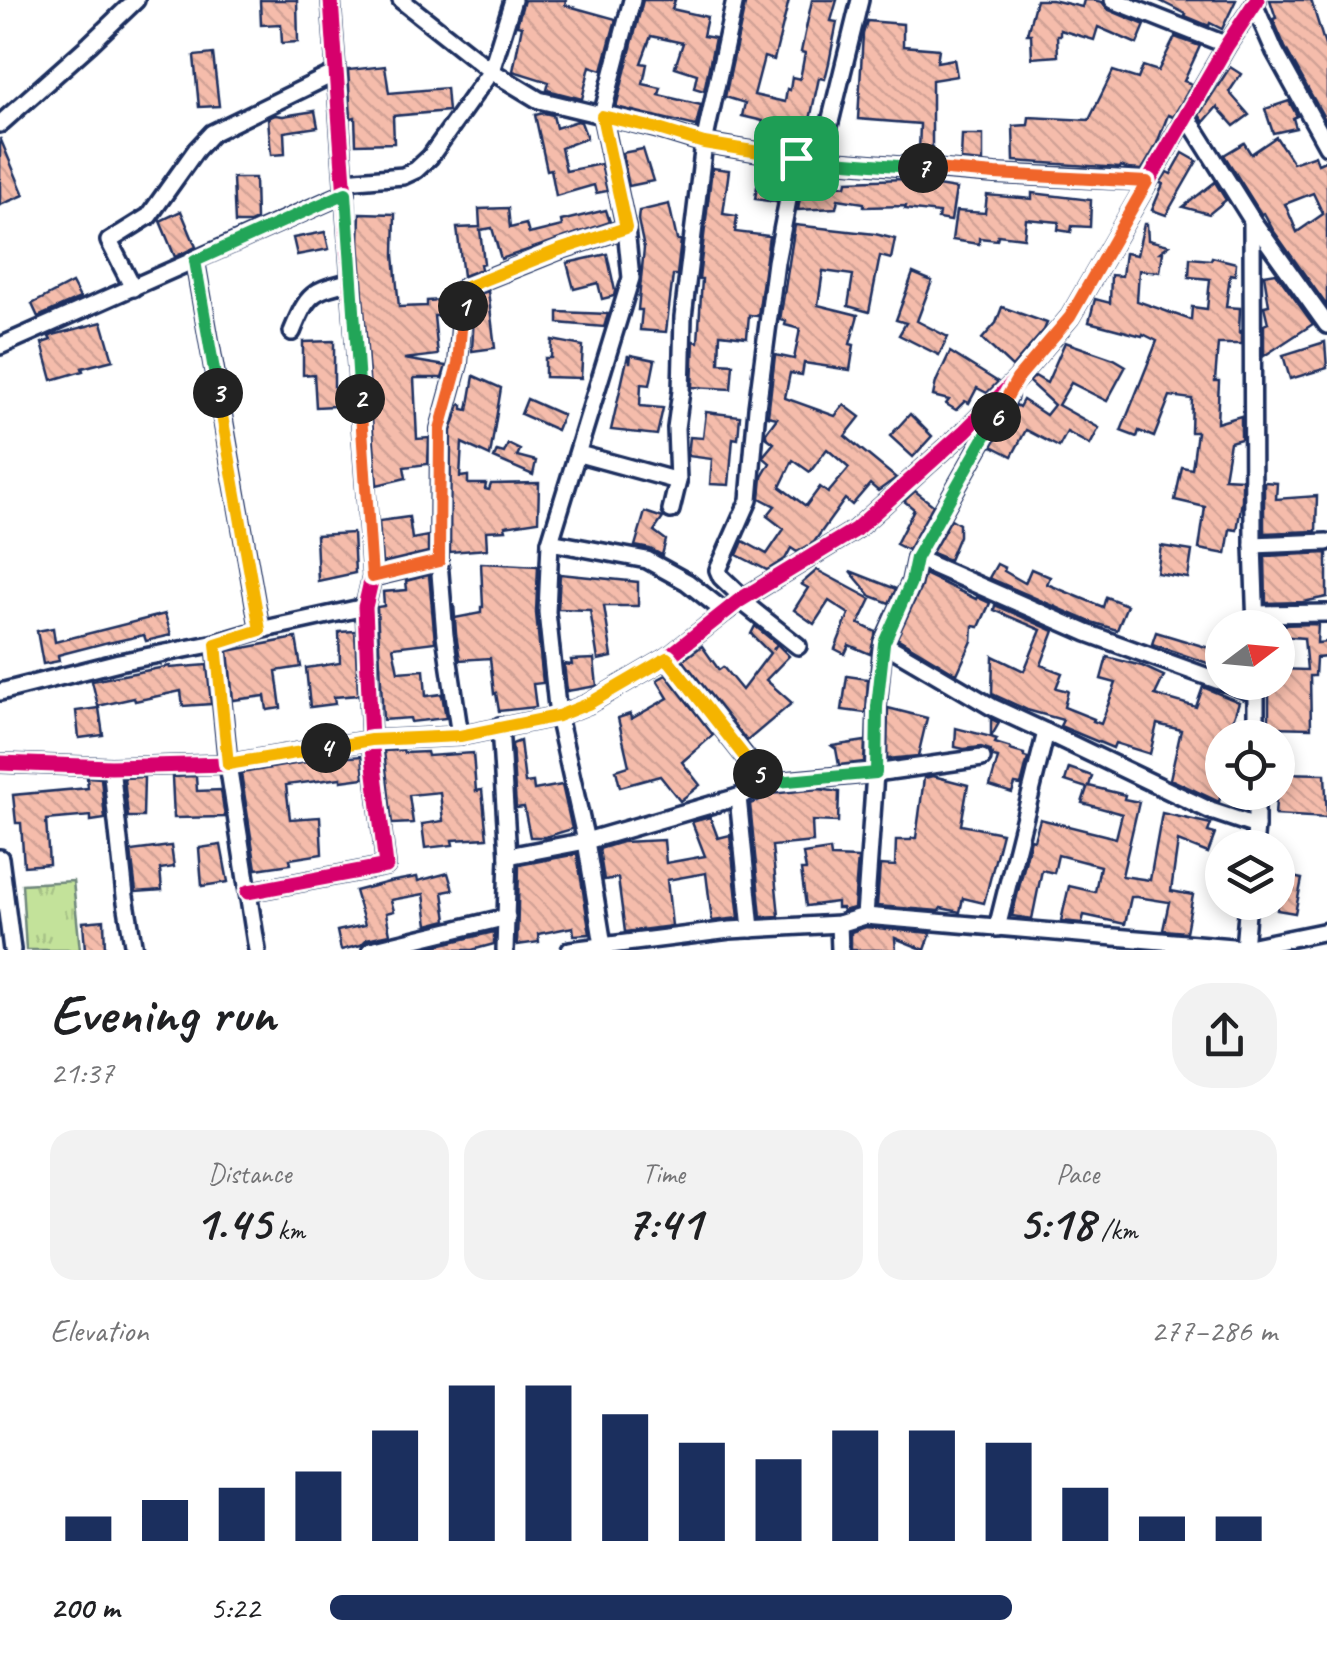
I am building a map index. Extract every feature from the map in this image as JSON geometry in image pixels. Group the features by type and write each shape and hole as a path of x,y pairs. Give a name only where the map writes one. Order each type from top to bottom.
{"street":[{"path":"0,124 136,0"},
{"path":"248,892 386,866 371,740 364,606 372,577 332,0"},
{"path":"402,0 491,71 538,100 704,143 796,158 1147,182"},
{"path":"0,346 195,261 346,187 416,170 439,146 491,71 512,0"},
{"path":"602,945 586,841 558,716 547,612 550,542 631,278 626,228 602,116 632,0"},
{"path":"670,510 678,480 676,428 684,317 704,143 736,0"},
{"path":"821,159 860,0"},
{"path":"1114,0 1227,45"},
{"path":"0,764 228,764 371,740 460,736 558,716 588,704 667,658 740,600 855,530 1017,379 1070,317 1255,2"},
{"path":"1255,2 1275,52 1327,146"},
{"path":"133,288 109,240 149,216 212,133 337,72"},
{"path":"1186,115 1252,220 1327,325"},
{"path":"796,158 776,262 757,408 750,500 718,570 741,596 740,600 798,646"},
{"path":"1252,220 1256,610"},
{"path":"460,736 439,561 440,429 458,364 464,288 626,228"},
{"path":"195,261 260,630"},
{"path":"292,332 305,301 321,288 352,281"},
{"path":"864,916 884,643 911,582 916,558 1017,379"},
{"path":"578,454 678,480"},
{"path":"550,542 646,560 687,582 725,612"},
{"path":"1253,545 1327,542"},
{"path":"916,558 1087,634 1205,675"},
{"path":"372,577 439,561"},
{"path":"0,692 364,606"},
{"path":"1295,616 1327,613"},
{"path":"884,643 992,706 1210,811 1256,826"},
{"path":"216,644 228,764 258,950"},
{"path":"667,658 766,783"},
{"path":"500,726 508,856 505,950"},
{"path":"996,928 1046,732"},
{"path":"508,856 586,841 738,798 766,783 982,758"},
{"path":"111,767 134,950"},
{"path":"738,798 752,929"},
{"path":"1256,810 1256,830"},
{"path":"0,858 12,950"},
{"path":"371,950 507,916"},
{"path":"570,950 752,929 838,924 864,916 1244,949 1327,930"},
{"path":"1244,949 1246,920"},
{"path":"838,924 840,950"}],"green space":[{"path":"73,881 80,950 26,950 22,884"}],"building":[{"path":"260,0 297,0 298,42 282,43 281,24 261,25"},
{"path":"524,0 566,0 565,5 616,19 602,70 590,66 582,99 547,90 549,82 513,71 522,26 517,25"},
{"path":"643,0 675,0 672,9 707,17 703,36 715,38 704,91 694,88 697,74 675,67 683,43 651,36 641,63 647,64 643,84 661,88 659,95 701,105 696,126 616,107"},
{"path":"746,0 789,0 774,60 764,57 754,95 785,102 792,77 800,79 805,53 801,52 812,0 837,0 831,21 837,22 829,63 825,79 819,78 808,129 813,130 809,148 758,140 763,121 742,116 745,103 725,97"},
{"path":"1036,0 1082,7 1084,0 1094,0 1145,25 1137,44 1098,27 1094,40 1060,30 1058,56 1032,58 1031,34 1027,34"},
{"path":"1158,0 1236,0 1222,29 1185,16"},
{"path":"1270,0 1311,0 1327,52 1327,123 1285,47"},
{"path":"867,21 903,24 903,46 939,49 937,62 954,59 957,76 932,80 932,153 919,153 920,124 858,119"},
{"path":"1175,37 1200,46 1184,81 1192,84 1173,117 1168,115 1142,170 1014,161 1013,126 1028,125 1029,117 1089,120 1113,71 1138,79 1143,66 1158,71"},
{"path":"213,54 219,106 199,107 194,56"},
{"path":"385,66 389,93 446,88 448,111 393,116 394,143 356,144 348,70"},
{"path":"1230,67 1241,74 1229,92 1249,115 1234,126 1217,107 1204,122 1199,115"},
{"path":"1289,101 1297,116 1293,118 1296,128 1273,133 1265,109"},
{"path":"315,111 318,127 284,132 285,154 271,155 268,118"},
{"path":"535,115 553,115 556,128 581,122 587,138 561,148 566,171 601,164 607,191 596,193 594,185 556,196"},
{"path":"962,135 983,135 983,162 961,160"},
{"path":"1276,137 1293,163 1315,155 1318,164 1327,160 1327,306 1224,155 1244,143 1251,154","holes":["1313,193 1323,214 1297,232 1285,204"]},
{"path":"0,138 24,195 0,205"},
{"path":"643,149 653,181 629,186 622,153"},
{"path":"1183,153 1197,161 1166,215 1152,210 1163,184 1160,183 1167,172 1171,174"},
{"path":"712,168 729,170 723,214 737,216 735,232 769,236 758,316 749,315 747,337 720,334 719,363 733,364 731,389 692,387"},
{"path":"759,173 781,176 776,202 755,199"},
{"path":"804,174 846,186 847,181 938,182 937,186 956,189 951,221 938,219 939,213 905,209 906,206 864,207 864,203 838,199 836,208 798,210"},
{"path":"233,178 255,178 256,220 250,223 235,223"},
{"path":"1215,182 1226,200 1209,214 1183,207"},
{"path":"1032,193 1091,200 1090,227 1072,226 1071,232 1058,230 1059,222 1026,219 1024,238 998,235 997,240 979,238 979,244 952,240 956,211 985,213 987,195 1032,199"},
{"path":"669,204 677,240 681,240 666,332 640,330 644,248 639,211"},
{"path":"508,208 510,228 526,224 529,234 606,210 610,222 501,259 492,228 480,230 484,263 480,264 481,269 463,276 457,228 480,227 479,209"},
{"path":"181,211 196,247 175,257 160,221"},
{"path":"360,213 395,214 399,307 427,306 427,301 441,300 442,316 434,316 438,355 404,359 446,366 442,378 414,378 417,439 429,438 428,464 404,467 406,478 377,485 359,241"},
{"path":"1144,224 1148,240 1169,245 1160,252 1160,272 1139,270 1137,301 1191,320 1192,307 1207,309 1210,279 1189,277 1190,258 1212,257 1236,263 1235,275 1230,274 1226,307 1240,308 1241,344 1218,344 1215,381 1219,381 1217,423 1241,416 1241,439 1230,442 1224,478 1242,479 1237,530 1230,529 1226,554 1199,549 1205,507 1175,500 1182,467 1192,469 1197,432 1191,432 1192,399 1170,396 1154,437 1139,431 1137,437 1121,431 1157,341 1089,322 1095,299 1110,303 1111,275 1122,276 1125,253 1137,255"},
{"path":"795,225 895,239 891,259 880,256 869,312 848,306 853,275 823,271 818,305 858,315 850,344 854,345 850,370 804,363 802,375 790,373 785,398 835,416 844,405 860,417 845,436 896,478 878,491 870,484 852,505 845,499 814,542 797,552 791,548 785,559 767,570 737,555 743,541 767,554 784,529 767,516 775,506 760,498 762,477 770,463 764,455 774,443 766,433 777,418 768,416 775,355 794,359 800,329 780,320","holes":["827,449 849,468 828,493 820,487 806,506 780,487 793,460 810,472"]},
{"path":"325,232 329,249 297,255 293,238"},
{"path":"607,254 614,296 602,299 598,283 574,289 567,263"},
{"path":"913,273 932,281 917,321 948,337 939,355 899,335 906,323 896,320"},
{"path":"1276,273 1313,324 1264,356 1264,325 1268,323 1264,306 1269,305 1264,275"},
{"path":"72,283 80,298 38,317 32,304"},
{"path":"488,291 495,348 472,351 475,296"},
{"path":"1002,307 1047,323 1012,367 982,339 996,323"},
{"path":"558,312 608,314 604,327 558,323"},
{"path":"102,322 113,360 52,380 42,343 53,335"},
{"path":"552,340 583,346 581,378 545,377 545,358 551,358"},
{"path":"334,341 334,406 316,407 314,374 303,375 303,342"},
{"path":"1065,342 1126,366 1107,401 1071,383 1058,405 1099,428 1090,445 1067,432 1059,447 1026,430 1012,456 992,446 1016,405 1019,407 1023,400 1046,415 1054,405 1029,382 1035,376 1047,383"},
{"path":"1325,342 1327,368 1290,379 1283,355"},
{"path":"950,352 998,382 987,393 977,388 969,403 965,401 956,410 946,404 949,400 933,396"},
{"path":"628,355 630,363 631,355 655,360 650,385 641,384 640,406 663,408 657,435 611,430"},
{"path":"474,376 501,388 490,456 462,443 460,477 468,476 468,484 486,484 485,489 489,490 491,484 539,483 538,521 486,531 487,549 450,552 451,431 460,404 468,410"},
{"path":"527,399 563,415 557,430 521,414"},
{"path":"706,412 740,416 738,439 733,438 729,485 710,484 712,459 688,456 690,437 703,438"},
{"path":"910,414 932,436 913,457 890,436"},
{"path":"508,444 520,450 517,456 536,461 533,475 494,458 497,451 504,453"},
{"path":"1264,482 1277,483 1276,499 1317,496 1316,531 1264,533"},
{"path":"915,491 933,505 908,550 896,544 914,509 904,501"},
{"path":"645,512 663,518 654,531 666,540 662,555 635,546"},
{"path":"409,517 412,539 428,536 428,552 382,563 379,521"},
{"path":"951,519 959,524 959,536 949,560 932,553"},
{"path":"353,533 355,573 318,581 316,535"},
{"path":"1161,546 1192,551 1188,578 1157,573"},
{"path":"1327,553 1327,597 1266,603 1265,556"},
{"path":"481,563 538,566 536,613 543,683 533,684 536,707 499,711 490,658 460,660 456,634 454,604 455,618 481,613"},
{"path":"997,564 1025,583 1031,569 1050,577 1047,584 1103,607 1106,597 1127,605 1117,630 989,578"},
{"path":"817,570 871,599 859,624 876,632 870,654 849,645 845,654 835,649 849,614 829,601 814,624 794,610 808,588 801,584"},
{"path":"850,571 896,589 889,603 871,596"},
{"path":"560,574 638,582 638,606 604,606 612,657 598,660 590,610 558,609"},
{"path":"924,574 990,603 979,627 973,626 972,641 957,674 897,638"},
{"path":"429,575 435,642 393,647 398,672 424,670 426,696 442,694 446,718 383,720 377,607 384,606 383,592 407,590 406,581"},
{"path":"995,605 1054,631 1041,665 1062,673 1056,688 1068,691 1064,707 1093,721 1101,724 1116,683 1101,679 1107,657 1164,676 1155,695 1196,707 1203,687 1205,700 1239,702 1233,720 1205,720 1205,795 1170,779 1181,730 1157,724 1150,754 1115,743 1113,748 1060,726 1063,720 992,694 993,656 1024,671 1041,630 994,610"},
{"path":"165,614 171,635 146,641 144,635 108,642 58,655 59,661 43,664 37,631 53,628 55,642"},
{"path":"1318,624 1317,643 1327,642 1327,657 1316,658 1315,676 1310,676 1311,728 1295,728 1295,720 1269,720 1269,700 1295,700 1295,670 1307,670 1304,638 1295,637 1295,625"},
{"path":"755,626 789,656 766,680 792,703 747,741 683,660 702,646 719,670 723,667 742,690 770,653 751,634"},
{"path":"355,631 358,695 334,697 335,704 310,707 306,668 340,663 339,632"},
{"path":"1156,632 1205,647 1205,662 1152,644"},
{"path":"296,638 301,667 276,671 281,708 267,710 265,696 233,700 228,651"},
{"path":"594,659 597,686 567,691 564,664"},
{"path":"207,665 211,704 183,706 181,691 98,706 92,681 170,666"},
{"path":"666,675 713,735 682,762 700,785 680,801 660,776 620,787 616,770 629,766 618,718 630,714 631,719 668,698 657,680"},
{"path":"847,676 868,679 866,713 842,710"},
{"path":"99,708 103,735 79,738 76,711"},
{"path":"888,708 927,718 918,756 887,759"},
{"path":"991,719 999,723 991,737"},
{"path":"956,728 997,739 995,743 1028,758 1021,785 1015,784 1012,793 990,786 998,758 990,750 955,747"},
{"path":"520,741 525,783 533,782 534,790 562,785 572,829 530,837 524,807 516,808 512,744"},
{"path":"865,741 864,762 839,765 832,746"},
{"path":"384,751 427,752 428,756 473,753 476,791 482,790 487,838 452,840 453,845 425,848 422,824 443,821 440,792 409,795 413,823 392,824"},
{"path":"362,756 364,778 286,785 290,819 320,817 322,854 256,869 241,773"},
{"path":"1069,768 1092,776 1089,786 1139,802 1122,876 1150,880 1162,813 1211,824 1205,830 1205,852 1178,841 1171,891 1193,895 1186,932 1163,930 1169,902 1137,897 1131,897 1125,924 1084,915 1082,923 1061,921 1069,886 1095,892 1100,866 1058,855 1054,873 1042,870 1032,919 1012,916 1031,839 1034,840 1040,819 1116,838 1122,814 1082,803 1087,788 1065,781"},
{"path":"1295,773 1325,774 1327,818 1275,815 1275,810 1295,810"},
{"path":"196,776 197,791 221,790 225,817 174,818 172,777"},
{"path":"933,776 968,785 961,825 1002,833 984,903 963,898 960,912 877,906 880,865 895,866 896,840 916,838 924,778"},
{"path":"87,777 101,778 105,819 91,821 91,816 46,820 49,864 24,866 21,823 16,823 13,795 88,788"},
{"path":"144,777 143,817 128,817 124,778"},
{"path":"819,789 839,792 838,822 812,821 813,842 772,846 779,916 761,917 750,804 770,794"},
{"path":"710,817 718,838 730,835 739,918 712,921 706,873 667,880 672,926 625,932 618,878 604,880 599,849 622,842 664,840 666,863 705,856 692,822"},
{"path":"221,845 228,882 202,886 199,848"},
{"path":"171,846 174,867 160,869 162,890 136,892 131,851"},
{"path":"830,850 831,857 858,858 854,908 843,911 837,908 837,902 806,906 803,854"},
{"path":"577,854 590,934 574,935 573,927 538,934 539,942 517,945 519,865"},
{"path":"448,873 453,890 443,892 447,920 428,925 424,894 391,900 394,911 386,913 390,934 341,950 337,931 365,925 355,891"},
{"path":"1295,878 1302,879 1295,913"},
{"path":"104,920 105,950 85,950 83,922"},
{"path":"866,927 931,933 925,950 895,938 896,950 851,950 851,932"},
{"path":"494,932 494,944 472,950 429,947"}],"cycle path":[{"path":"248,892 386,866 371,740 365,607 372,577 331,0"},
{"path":"0,763 111,767 228,764 371,740 460,736 558,716 588,704 667,658 740,600 855,530 1017,379 1070,317 1257,0"}],"route":[{"path":"602,116 704,143 796,158 1147,182 1070,317 1017,379 916,558 911,582 884,643 877,707 876,773 766,783 667,658 588,704 558,716 460,736 371,740 228,764 216,644 260,630 195,261 346,193 372,577 439,561 440,429 458,364 464,288 626,228 602,116"}]}
